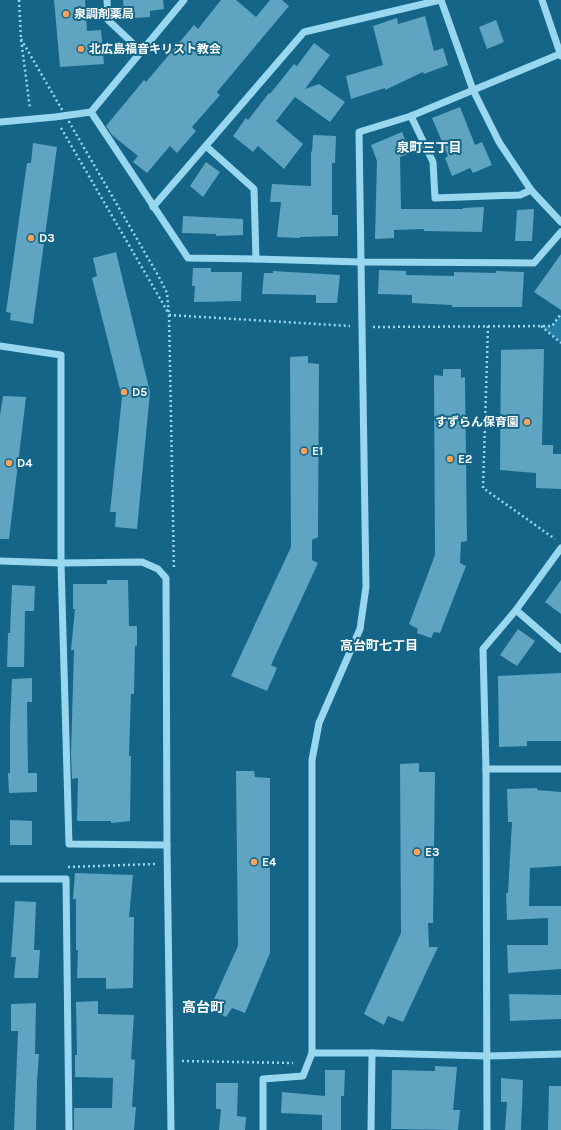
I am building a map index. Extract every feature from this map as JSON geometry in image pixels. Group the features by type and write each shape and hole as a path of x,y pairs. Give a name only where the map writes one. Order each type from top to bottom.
{"street":[{"path":"107,0 108,20 141,51"},
{"path":"0,122 91,112 184,0"},
{"path":"153,207 304,32 440,0 473,90 499,142 532,190 561,222"},
{"path":"263,1130 263,1079 302,1076 312,1053 312,760 319,723 360,630 366,587 359,132 411,116 561,55 542,0"},
{"path":"91,112 188,258 360,262 534,263 561,232"},
{"path":"411,116 433,162 435,198 520,195 532,190"},
{"path":"206,146 254,189 256,259"},
{"path":"0,346 61,355 62,563 69,844 167,845"},
{"path":"487,1130 488,1056 486,769 483,649 516,610 561,548"},
{"path":"0,561 62,563 142,562 158,569 166,578 167,845 171,1130"},
{"path":"516,610 561,649"},
{"path":"486,769 561,769"},
{"path":"0,879 66,879 69,1130"},
{"path":"312,1053 488,1056 561,1054"},
{"path":"371,1130 372,1053"}],"path":[{"path":"19,0 21,39 31,118"},
{"path":"21,39 159,277 167,293 169,315 55,117"},
{"path":"488,326 483,488 561,543"},
{"path":"541,326 561,343"},
{"path":"64,867 168,864"},
{"path":"179,1061 308,1063"}],"shaded area":[{"path":"561,314 561,343 541,326 552,326"}],"building":[{"path":"54,0 85,0 87,31 101,30 104,64 60,67"},
{"path":"123,0 163,0 164,9 150,11 150,17 135,18 134,13 124,14"},
{"path":"221,0 236,0 256,17 270,0 282,0 289,6 217,92 220,95 192,127 196,131 177,153 170,146 147,173 133,162 138,156 112,135 106,126 144,80 146,82 194,25 198,29"},
{"path":"425,16 434,51 443,48 448,65 424,74 423,72 385,90 385,88 351,99 346,76 383,65 373,26 397,18 398,24"},
{"path":"496,20 504,42 487,49 479,27"},
{"path":"314,43 330,55 305,89 319,84 345,102 330,122 295,97 276,121 303,144 284,169 258,146 253,152 233,136 246,118 248,120 294,64 297,66"},
{"path":"460,107 475,145 482,142 492,165 473,173 470,168 452,176 445,158 448,156 432,118"},
{"path":"402,132 410,153 400,157 401,209 463,209 484,207 482,232 424,231 424,229 394,230 394,238 375,239 377,161 371,145"},
{"path":"313,135 336,136 335,163 332,163 332,215 338,215 338,236 300,238 277,237 281,202 270,202 272,184 311,186 311,151 312,152"},
{"name":"D3","path":"33,143 57,147 33,324 10,320 11,313 6,312 27,163 31,163"},
{"path":"206,162 220,172 203,197 190,186"},
{"path":"534,209 532,241 515,241 517,210"},
{"path":"183,216 243,219 243,235 216,236 216,234 182,233"},
{"name":"D5","path":"116,252 150,392 137,529 115,527 116,512 110,512 122,397 92,278 97,276 93,258"},
{"path":"561,254 561,310 534,292"},
{"path":"193,268 211,268 211,272 242,272 241,301 194,302 195,286 192,286"},
{"path":"379,270 406,271 406,275 454,276 454,272 524,272 522,307 452,307 452,305 412,303 412,295 378,294"},
{"path":"273,271 340,275 337,303 316,303 316,295 262,294 264,273 273,273"},
{"path":"544,349 542,445 553,445 553,454 561,454 561,489 536,488 536,473 500,470 501,350"},
{"name":"E1","path":"308,356 308,363 319,364 318,537 312,540 312,560 318,563 271,665 277,668 267,691 231,676 291,547 290,357"},
{"name":"E2","path":"443,369 461,369 461,378 465,377 467,541 461,542 460,563 466,566 440,633 434,632 431,638 417,633 418,629 409,624 435,555 434,375 443,376"},
{"name":"D4","path":"3,396 26,397 9,539 0,539 0,416"},
{"path":"107,580 128,580 129,626 137,626 134,694 131,694 129,756 131,756 130,821 111,823 111,821 77,821 78,778 72,779 71,754 74,650 71,650 75,609 73,609 73,584 107,584"},
{"path":"561,580 561,614 545,602"},
{"path":"12,585 35,586 34,611 25,611 24,667 7,667"},
{"path":"518,629 535,641 517,666 500,655"},
{"path":"561,673 561,741 527,741 527,746 499,747 498,676"},
{"path":"32,678 32,702 27,702 28,773 37,773 37,792 9,793 8,773 10,773 12,679"},
{"name":"E3","path":"419,763 419,772 435,772 433,923 428,923 429,947 438,947 403,1022 388,1016 384,1025 364,1014 401,933 400,764"},
{"name":"E4","path":"236,771 254,771 255,777 270,778 270,953 245,1013 232,1008 226,1017 210,1008 238,946"},
{"path":"537,788 537,790 561,792 561,866 530,868 529,906 561,906 561,969 508,973 507,945 548,945 548,918 507,920 506,893 508,893 512,822 508,822 507,789"},
{"path":"10,820 32,821 32,845 10,845"},
{"path":"75,873 133,875 129,917 134,917 133,988 106,989 106,978 77,978 78,950 76,950 76,899 73,899"},
{"path":"15,901 36,902 34,950 40,950 38,978 14,978 16,957 11,957"},
{"path":"509,994 561,995 561,1019 510,1021"},
{"path":"98,1001 98,1014 134,1015 131,1059 135,1060 132,1107 136,1107 134,1130 74,1130 74,1108 112,1108 113,1078 75,1077 75,1055 77,1055 76,1002"},
{"path":"36,1003 35,1054 39,1054 36,1130 14,1130 18,1031 11,1031 11,1004"},
{"path":"435,1066 457,1067 453,1110 460,1110 458,1130 391,1129 392,1070 435,1071"},
{"path":"325,1070 345,1070 344,1096 341,1096 341,1130 322,1130 322,1115 281,1113 282,1092 325,1096"},
{"path":"501,1078 523,1080 521,1130 505,1130 507,1102 501,1102"},
{"path":"216,1083 238,1083 237,1116 246,1117 245,1130 219,1130 221,1109 216,1109"},
{"path":"549,1086 561,1086 561,1130 548,1130"}],"place":[{"name":"泉調剤薬局","path":"66,14"},
{"name":"北広島福音キリスト教会","path":"81,49"},
{"name":"D3","path":"31,238"},
{"name":"D5","path":"124,392"},
{"name":"すずらん保育園","path":"527,422"},
{"name":"E1","path":"304,451"},
{"name":"E2","path":"450,459"},
{"name":"D4","path":"9,463"},
{"name":"E3","path":"417,852"},
{"name":"E4","path":"254,862"}],"district":[{"name":"泉町三丁目","path":"429,147"},
{"name":"高台町七丁目","path":"379,645"},
{"name":"高台町","path":"203,1007"}]}
